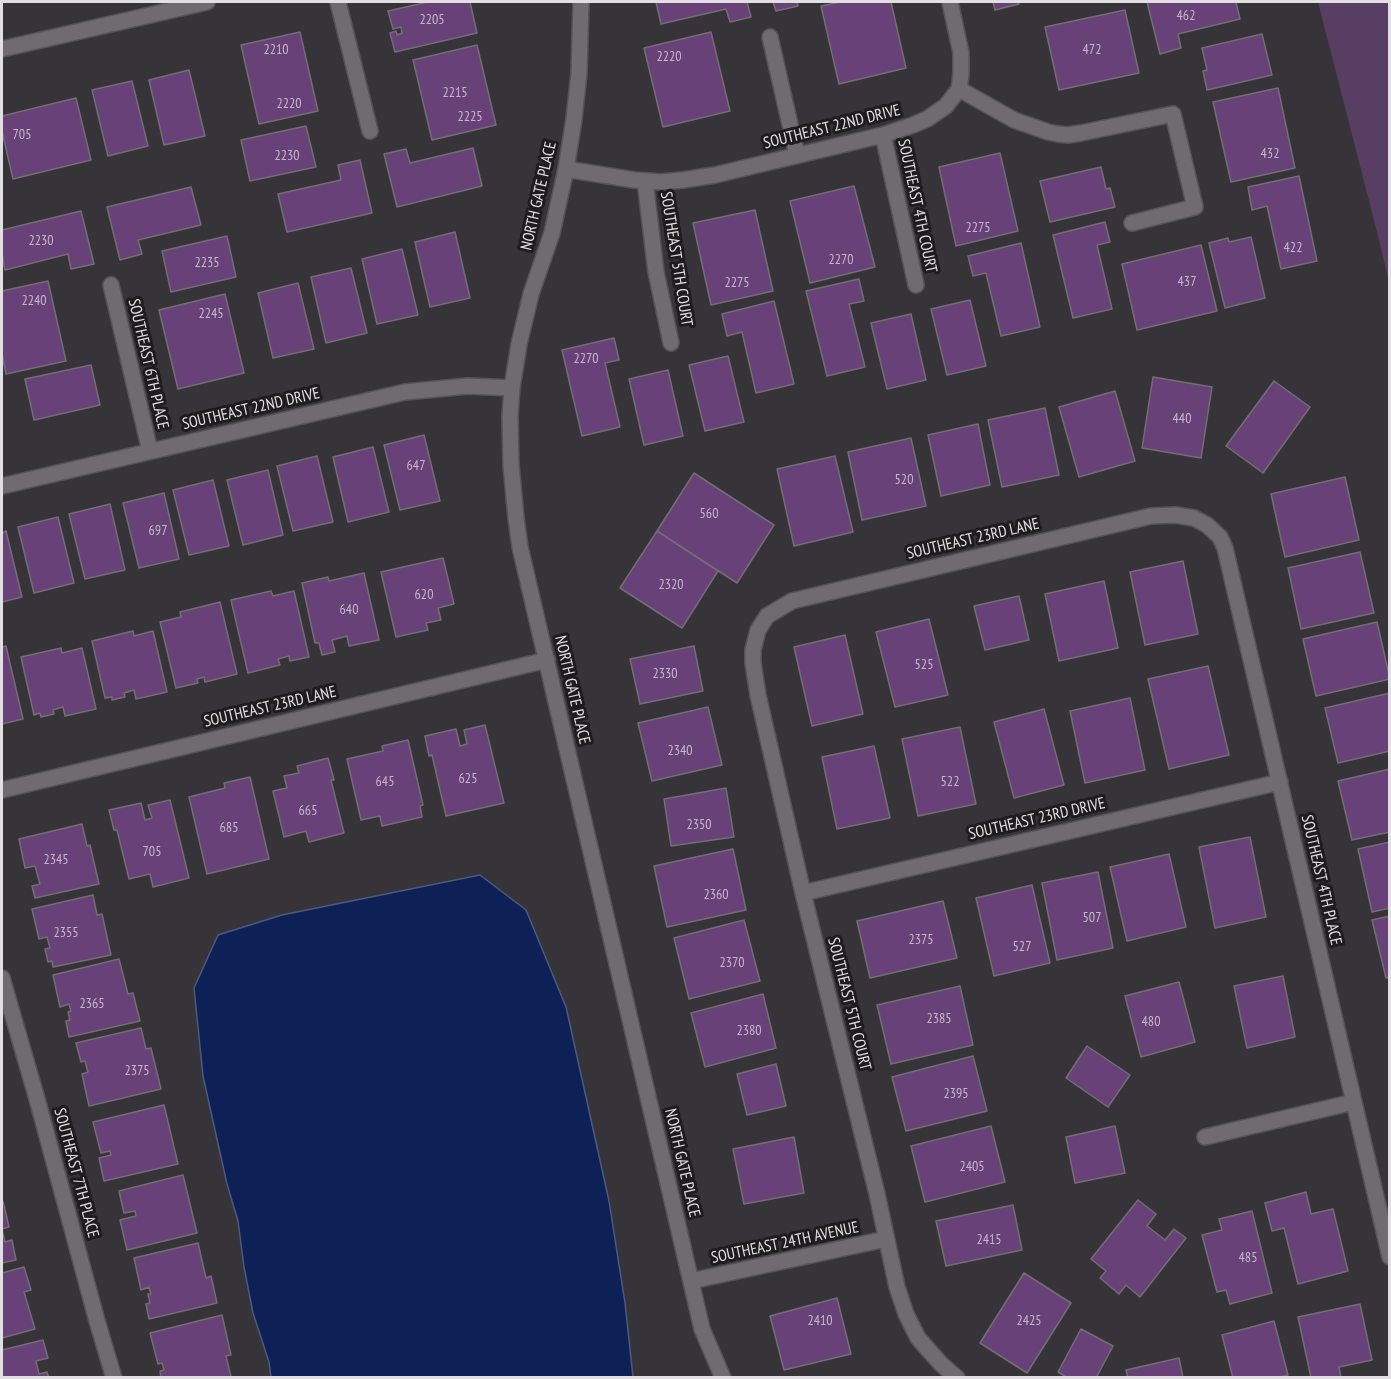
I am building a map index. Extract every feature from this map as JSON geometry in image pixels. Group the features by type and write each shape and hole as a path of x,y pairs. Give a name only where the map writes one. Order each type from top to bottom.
{"street":[{"path":"2,49 207,2"},
{"path":"338,2 370,131"},
{"name":"NORTH GATE PLACE","path":"581,2 579,73 566,169 552,232 531,294 519,344 512,388 511,465 516,518 520,547 702,1329 723,1377"},
{"path":"950,2 961,53 959,89 1014,120 1041,130 1068,135 1173,114 1195,207 1132,223"},
{"path":"770,37 797,155"},
{"name":"SOUTHEAST 22ND DRIVE","path":"566,169 661,182 715,175 906,128 927,119 946,106 959,89"},
{"name":"SOUTHEAST 4TH COURT","path":"883,135 915,285"},
{"name":"SOUTHEAST 5TH COURT","path":"645,181 656,273 671,343"},
{"name":"SOUTHEAST 6TH PLACE","path":"111,285 150,451"},
{"name":"SOUTHEAST 22ND DRIVE","path":"2,486 405,392 450,387 512,388"},
{"name":"SOUTHEAST 23RD LANE","path":"762,622 774,611 792,601 1129,520 1176,515 1200,520"},
{"name":"SOUTHEAST 4TH PLACE","path":"1200,520 1220,537 1225,548 1389,1257"},
{"name":"SOUTHEAST 5TH COURT","path":"762,622 753,651 758,695 897,1287 906,1314 918,1338 928,1351 957,1377"},
{"name":"SOUTHEAST 23RD LANE","path":"2,790 547,660"},
{"name":"SOUTHEAST 23RD DRIVE","path":"803,893 1280,782"},
{"name":"SOUTHEAST 7TH PLACE","path":"2,978 114,1377"},
{"path":"1205,1137 1354,1102"},
{"name":"SOUTHEAST 24TH AVENUE","path":"691,1281 886,1239"}],"shaded area":[{"path":"1318,2 1389,2 1389,282 1378,236"}],"water":[{"path":"480,875 526,910 566,1007 609,1201 625,1303 633,1377 271,1377 269,1362 253,1313 238,1221 227,1184 203,1076 194,988 218,935 282,915"}],"building":[{"path":"428,2 470,2 477,33 395,52 390,33 396,31 397,35 402,33 401,27 393,29 388,11"},
{"path":"656,2 747,2 751,17 730,22 726,9 661,24"},
{"path":"773,2 797,2 798,6 776,11"},
{"path":"841,2 891,2 906,68 839,84 821,6"},
{"path":"993,2 1018,2 1019,4 995,10"},
{"path":"1147,2 1236,2 1240,19 1178,34 1181,48 1160,54"},
{"path":"1125,10 1139,73 1059,90 1045,27"},
{"path":"300,32 318,111 259,124 241,45"},
{"path":"711,32 730,111 663,127 644,48"},
{"path":"1262,34 1272,75 1207,90 1203,71 1207,70 1202,48"},
{"path":"477,45 496,125 432,140 413,60"},
{"path":"189,70 205,136 164,145 149,80"},
{"path":"132,81 148,146 108,156 92,90"},
{"path":"1278,88 1295,168 1231,182 1213,102"},
{"path":"76,98 91,160 13,179 2,131 2,116"},
{"path":"306,126 316,167 250,181 241,140"},
{"path":"473,148 482,186 397,207 384,154 406,149 410,163"},
{"path":"1000,153 1018,231 956,246 939,167"},
{"path":"360,160 372,213 287,232 278,194 341,180 338,165"},
{"path":"1101,167 1106,189 1110,188 1115,207 1050,222 1040,181"},
{"path":"1299,176 1317,261 1281,269 1267,206 1252,210 1248,187"},
{"path":"854,186 875,267 810,283 790,201"},
{"path":"191,187 201,225 138,240 142,254 120,260 107,207"},
{"path":"755,210 773,291 711,305 693,223"},
{"path":"81,211 94,264 71,269 68,254 5,270 2,230"},
{"path":"1105,222 1110,242 1097,245 1112,309 1073,318 1053,235"},
{"path":"455,232 470,298 430,307 415,242"},
{"path":"227,236 236,277 171,292 162,251"},
{"path":"1251,237 1265,298 1225,308 1209,243 1228,238 1229,242"},
{"path":"1021,243 1040,327 1001,336 986,273 973,276 968,256"},
{"path":"1201,245 1217,311 1137,330 1122,264"},
{"path":"402,249 418,315 377,324 362,259"},
{"path":"351,268 367,333 326,343 311,277"},
{"path":"859,279 864,301 849,304 865,367 827,376 806,291"},
{"path":"48,281 66,361 6,374 2,353 2,291"},
{"path":"298,283 314,349 273,358 258,293"},
{"path":"225,294 244,373 178,389 159,310"},
{"path":"970,300 986,366 947,375 931,309"},
{"path":"774,301 794,384 756,393 742,332 727,336 722,314"},
{"path":"911,314 926,380 887,389 871,323"},
{"path":"614,338 619,360 605,363 620,427 582,436 562,350"},
{"path":"728,356 744,422 705,431 689,365"},
{"path":"91,365 100,405 34,420 25,379"},
{"path":"668,370 683,436 644,445 629,379"},
{"path":"1153,377 1212,387 1201,458 1142,448"},
{"path":"1274,381 1310,407 1263,473 1226,446"},
{"path":"1115,391 1135,461 1079,477 1059,407"},
{"path":"1045,408 1059,475 1002,487 988,420"},
{"path":"978,424 990,485 941,496 928,435"},
{"path":"424,435 440,501 400,510 384,445"},
{"path":"911,438 926,506 862,520 848,452"},
{"path":"373,447 389,512 348,522 333,457"},
{"path":"317,456 333,522 293,531 277,466"},
{"path":"835,456 853,532 794,546 777,469"},
{"path":"268,470 283,535 243,545 227,480"},
{"path":"694,473 774,525 737,583 657,531"},
{"path":"1345,477 1359,540 1285,557 1271,494"},
{"path":"213,480 229,546 189,555 173,490"},
{"path":"164,493 179,559 139,568 123,503"},
{"path":"110,504 125,570 85,579 69,514"},
{"path":"58,517 74,583 34,593 18,527"},
{"path":"6,531 22,597 2,602 2,533"},
{"path":"657,531 718,571 682,628 620,588"},
{"path":"1360,552 1374,613 1301,629 1288,568"},
{"path":"443,558 454,604 438,608 441,620 426,623 428,630 396,637 381,572"},
{"path":"1183,561 1198,634 1145,645 1130,572"},
{"path":"364,573 379,640 349,646 347,636 332,640 335,652 322,655 319,643 315,643 302,583 328,577 329,581"},
{"path":"1104,581 1118,648 1059,661 1045,594"},
{"path":"271,591 273,596 294,591 309,657 290,661 289,656 278,659 280,665 248,673 231,600"},
{"path":"1019,596 1029,640 985,650 974,606"},
{"path":"220,602 237,674 205,682 204,677 197,679 198,683 176,688 160,622 181,617 180,612"},
{"path":"929,619 948,695 895,707 876,632"},
{"path":"1377,622 1390,679 1316,696 1303,639"},
{"path":"133,631 134,636 153,631 167,692 136,699 134,690 124,693 125,697 112,700 112,697 105,698 92,641"},
{"path":"845,635 863,714 812,726 794,647"},
{"path":"6,646 23,719 2,724 2,647"},
{"path":"694,646 703,691 640,704 630,659"},
{"path":"61,648 62,653 82,648 96,709 65,716 63,707 53,710 54,714 41,717 40,713 34,715 21,657"},
{"path":"1208,666 1229,755 1169,769 1148,679"},
{"path":"1390,693 1390,751 1338,763 1325,708"},
{"path":"1130,698 1145,770 1085,783 1070,711"},
{"path":"708,707 722,765 652,781 638,723"},
{"path":"1044,709 1064,785 1014,798 994,722"},
{"path":"485,725 504,803 446,816 432,755 429,756 425,736 456,729 460,746 467,744 464,730"},
{"path":"960,727 976,804 918,816 902,739"},
{"path":"408,740 423,805 420,806 422,817 382,826 380,816 361,820 347,759 383,751 382,746"},
{"path":"874,746 890,818 837,829 822,757"},
{"path":"328,758 344,833 309,842 306,831 284,837 273,791 287,788 284,776 299,773 297,766"},
{"path":"1390,769 1390,832 1352,840 1338,781"},
{"path":"250,777 269,859 207,874 189,797 225,788 224,783"},
{"path":"726,788 734,837 671,846 664,799"},
{"path":"170,800 189,878 153,887 150,874 129,879 117,830 114,830 109,810 141,803 145,820 152,818 148,805"},
{"path":"82,824 87,846 90,845 99,884 35,898 32,886 40,884 35,866 25,868 19,839"},
{"path":"1250,837 1266,917 1215,928 1199,847"},
{"path":"1390,842 1390,908 1372,912 1358,849"},
{"path":"733,849 746,910 667,927 654,866"},
{"path":"1169,854 1186,927 1127,941 1110,867"},
{"path":"1098,872 1113,948 1057,960 1042,883"},
{"path":"1032,885 1050,963 994,976 976,898"},
{"path":"93,895 97,915 102,914 111,955 53,967 52,961 48,962 45,949 50,948 47,937 39,939 32,909"},
{"path":"943,901 957,958 870,978 857,921"},
{"path":"1390,916 1390,977 1386,978 1372,920"},
{"path":"744,920 760,981 689,999 674,938"},
{"path":"119,959 128,994 133,993 140,1021 69,1037 66,1021 70,1020 68,1012 71,1011 69,1004 60,1007 53,975"},
{"path":"1283,976 1295,1037 1247,1048 1234,986"},
{"path":"1179,982 1195,1042 1141,1057 1125,996"},
{"path":"960,986 973,1045 891,1064 877,1005"},
{"path":"763,994 776,1048 705,1067 691,1013"},
{"path":"141,1028 146,1049 151,1048 161,1089 89,1106 82,1074 88,1072 85,1061 81,1062 76,1043"},
{"path":"1087,1046 1130,1075 1108,1107 1066,1078"},
{"path":"973,1056 987,1111 906,1131 892,1077"},
{"path":"776,1064 786,1106 747,1115 737,1074"},
{"path":"164,1105 178,1164 104,1181 99,1158 111,1155 110,1151 101,1153 93,1122"},
{"path":"991,1126 1005,1182 925,1202 911,1146"},
{"path":"1115,1126 1125,1173 1075,1183 1066,1137"},
{"path":"794,1137 804,1193 744,1204 733,1149"},
{"path":"183,1175 197,1233 127,1250 120,1220 136,1216 135,1211 124,1213 119,1191"},
{"path":"1306,1192 1311,1214 1333,1209 1348,1271 1298,1284 1284,1228 1272,1231 1265,1203"},
{"path":"1138,1200 1156,1214 1147,1226 1165,1240 1174,1229 1186,1238 1140,1297 1126,1285 1119,1294 1100,1278 1106,1271 1091,1259"},
{"path":"2,1201 9,1227 2,1229"},
{"path":"1013,1205 1022,1250 946,1266 936,1221"},
{"path":"1252,1211 1272,1293 1230,1304 1226,1290 1217,1292 1202,1235 1222,1230 1219,1219"},
{"path":"2,1229 5,1242 12,1240 16,1260 2,1263"},
{"path":"198,1243 206,1278 211,1276 217,1303 149,1319 146,1304 150,1303 148,1294 151,1294 149,1287 141,1290 134,1258"},
{"path":"24,1267 31,1290 24,1292 35,1329 2,1338 2,1273"},
{"path":"1024,1273 1071,1303 1027,1373 980,1343"},
{"path":"837,1298 851,1354 784,1370 770,1316"},
{"path":"1360,1304 1372,1360 1339,1367 1341,1378 1311,1378 1298,1317"},
{"path":"222,1315 231,1355 226,1356 231,1377 161,1378 160,1371 164,1370 162,1363 158,1364 150,1333"},
{"path":"1274,1321 1288,1375 1276,1378 1233,1378 1222,1335"},
{"path":"1081,1329 1113,1346 1096,1378 1068,1378 1058,1372"},
{"path":"43,1340 48,1358 36,1361 39,1374 47,1372 49,1378 2,1378 2,1350"},
{"path":"1179,1358 1183,1378 1128,1378 1126,1370"}]}
